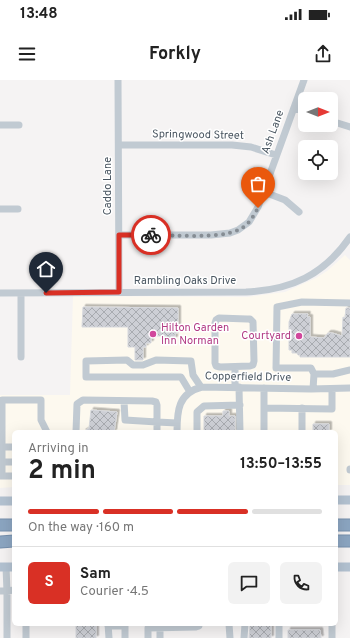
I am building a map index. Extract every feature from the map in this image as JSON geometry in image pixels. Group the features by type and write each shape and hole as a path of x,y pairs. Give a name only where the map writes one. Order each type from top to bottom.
{"highway":[{"path":"0,525 12,525"},
{"path":"338,525 350,525"},
{"path":"338,541 350,541"},
{"path":"0,542 12,542"}],"main road":[{"path":"338,500 350,500"},
{"path":"0,501 12,501"},
{"path":"338,567 350,567"}],"street":[{"name":"Caddo Lane","path":"118,80 119,292"},
{"name":"Ash Lane","path":"119,235 211,235 230,233 245,226 253,217 264,192 304,80"},
{"path":"294,108 298,109"},
{"path":"338,123 350,127"},
{"path":"0,125 18,125"},
{"name":"Springwood Street","path":"119,145 232,145 251,147 276,155"},
{"path":"264,192 285,200 299,212"},
{"path":"0,209 18,209"},
{"name":"Rambling Oaks Drive","path":"0,293 246,292 273,290 294,283 317,272 335,257 350,237"},
{"path":"20,293 21,357"},
{"path":"314,389 314,374 311,368 276,368 277,308 302,302 350,303"},
{"path":"219,318 250,319 253,322 253,365 235,367 220,367 216,366 215,363 215,323 219,318"},
{"path":"190,392 181,377 86,377 86,361 127,360 133,365 143,365 156,360 191,361 193,375 200,387"},
{"path":"235,367 240,406 240,430"},
{"path":"314,374 333,374 350,370"},
{"name":"Copperfield Drive","path":"177,430 179,407 185,396 200,387 332,389 350,391"},
{"path":"264,388 264,430"},
{"path":"264,408 332,409 332,389"},
{"path":"12,476 1,476 2,400 41,400 41,420 46,430"},
{"path":"76,430 77,404 83,400 156,402 157,430"},
{"path":"124,401 124,420 178,423"},
{"path":"197,430 197,412 204,406 240,406"},
{"path":"302,408 302,430"},
{"path":"2,447 12,447"},
{"path":"2,462 12,462"},
{"path":"7,567 7,638"},
{"path":"26,626 26,638"},
{"path":"108,626 108,638"},
{"path":"125,626 125,638"},
{"path":"148,638 148,626 160,628 196,628 199,626"},
{"path":"230,626 230,638"},
{"path":"244,638 245,626"},
{"path":"279,626 279,638"},
{"path":"332,626 332,638"},
{"path":"160,628 160,638"}],"shaded area":[{"path":"345,255 350,260 350,485 338,485 338,430 12,430 12,487 0,488 0,395 70,395 73,296 247,297 285,292 316,278 327,271"}],"building":[{"name":"Hilton Garden Inn Norman","path":"83,307 178,308 178,333 175,333 175,339 163,339 163,336 151,336 151,343 146,343 146,347 143,347 143,360 135,360 135,347 128,347 128,327 82,327"},
{"name":"Courtyard","path":"346,308 350,308 350,357 300,357 297,353 292,353 292,350 289,350 289,322 292,314 308,314 307,317 310,317 310,337 324,338 328,333 342,336 343,317 345,318"},
{"path":"91,410 117,412 114,430 86,430 89,428"},
{"path":"223,411 229,411 229,416 235,416 235,430 204,430 204,416 223,416"},
{"path":"313,424 329,424 329,430 313,430"},
{"path":"76,626 96,626 96,638 76,638"},
{"path":"250,626 271,626 271,638 249,638"},
{"path":"288,630 320,630 321,638 288,638"}],"way so far":[{"path":"151,235 211,235 230,233 245,226 253,217 258,208"}],"place":[{"name":"Hilton Garden Inn Norman","path":"153,334"},
{"name":"Courtyard","path":"299,336"}],"route":[{"path":"46,293 119,292 119,235 151,235"}]}
